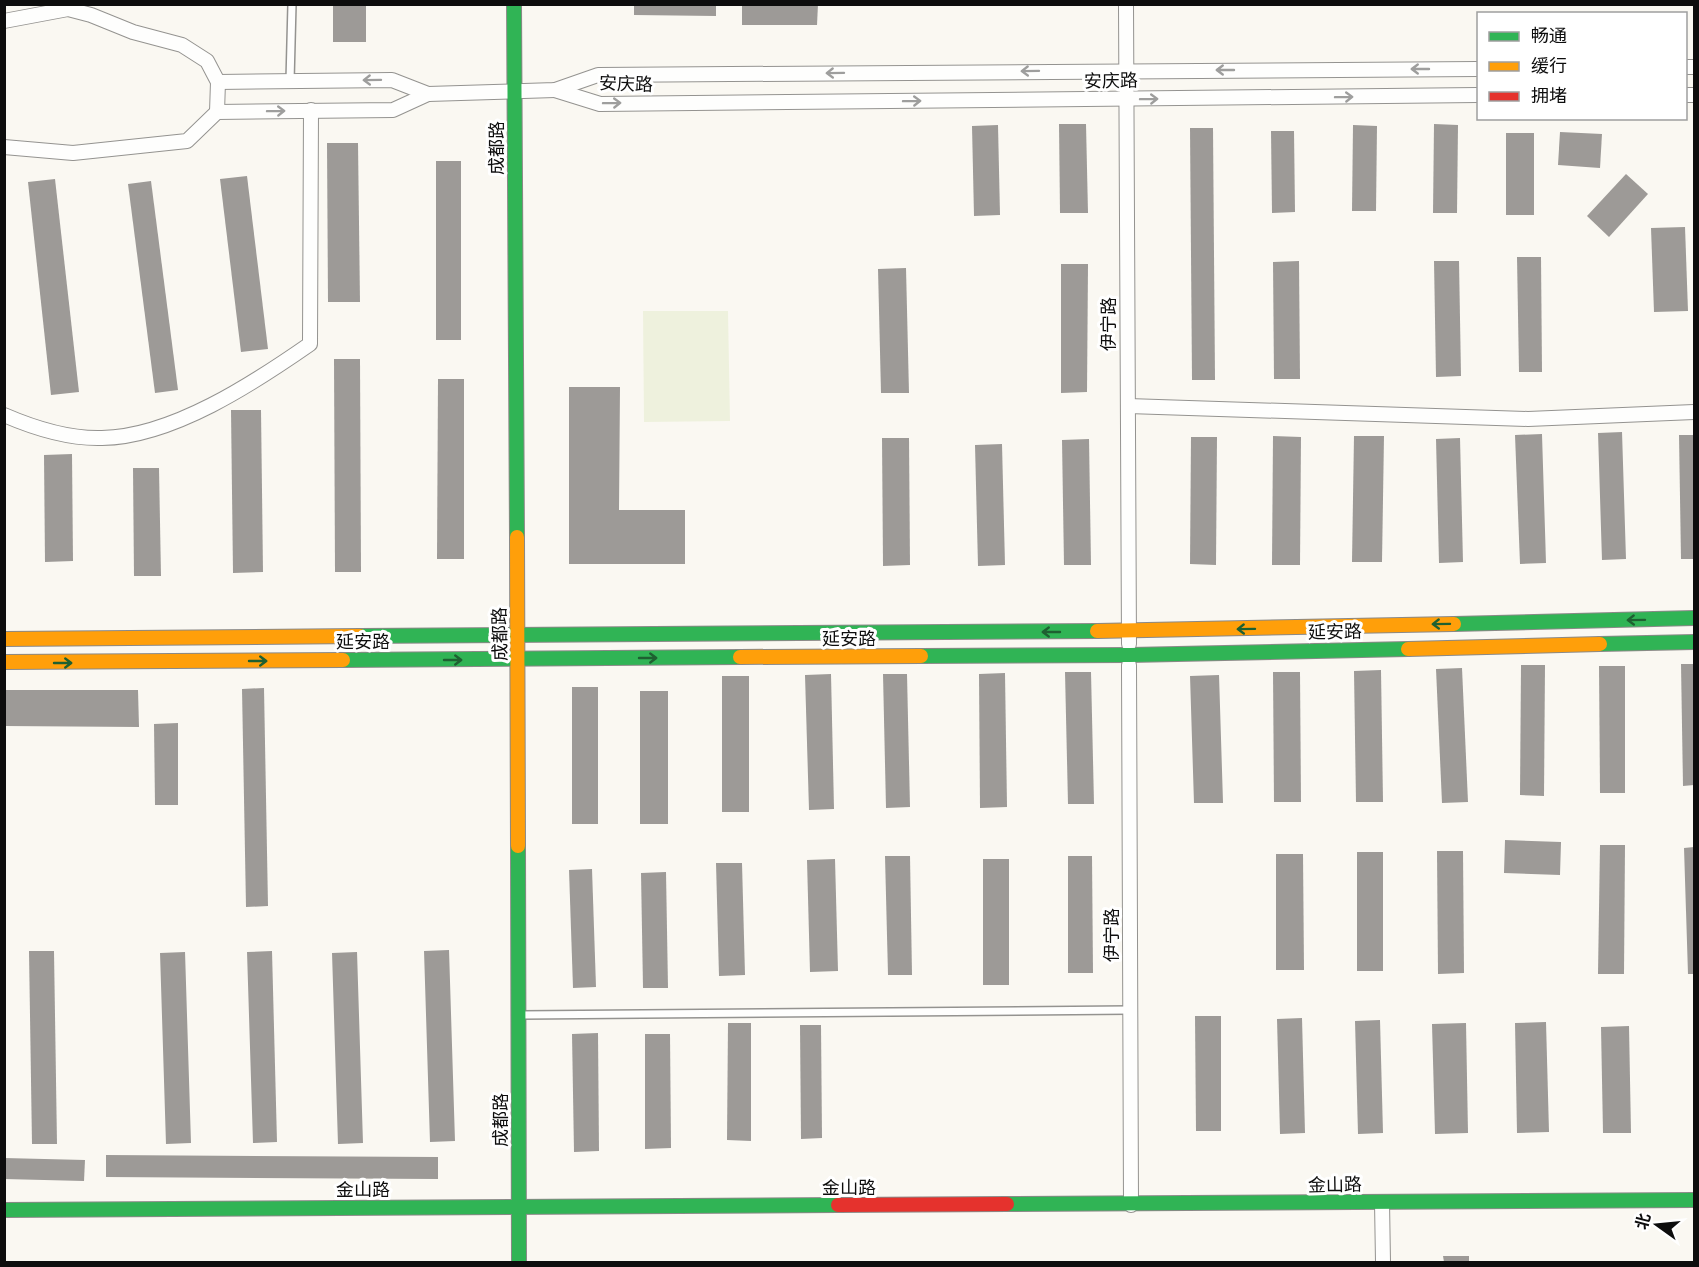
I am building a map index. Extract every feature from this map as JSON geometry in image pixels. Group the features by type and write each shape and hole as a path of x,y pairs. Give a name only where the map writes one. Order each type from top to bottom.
{"street":[{"name":"成都路","path":"514,4 519,1263"},
{"name":"伊宁路","path":"1126,4 1129,638"},
{"path":"4,21 68,9 91,15 133,32 182,45 207,61 218,82 217,112"},
{"name":"安庆路","path":"555,90 598,75 1477,69"},
{"path":"218,82 392,80 428,94"},
{"path":"4,147 73,153 187,141 217,112 393,110 428,94 555,90"},
{"name":"安庆路","path":"555,90 600,104 1477,95"},
{"path":"4,415 59,434 103,438 149,431 198,411 270,372 310,344 311,111"},
{"path":"1128,406 1528,419 1695,412"},
{"name":"延安路","path":"4,639 518,636 1129,638 1695,618"},
{"name":"延安路","path":"4,662 1130,655 1695,642"},
{"name":"伊宁路","path":"1129,664 1131,1205"},
{"name":"金山路","path":"4,1210 1695,1200"},
{"path":"1382,1202 1383,1263"}],"lane":[{"path":"290,81 292,4"},
{"path":"518,1015 1130,1010"}],"green space":[{"path":"643,311 728,311 730,421 644,422"}],"building":[{"path":"333,4 366,4 366,42 333,42"},
{"path":"742,4 818,4 817,25 742,25"},
{"path":"634,5 716,5 716,16 634,15"},
{"path":"1059,124 1086,124 1088,213 1060,213"},
{"path":"1434,124 1458,125 1457,213 1433,213"},
{"path":"998,125 1000,215 974,216 972,126"},
{"path":"1353,125 1377,126 1376,211 1352,211"},
{"path":"1190,128 1213,128 1215,380 1192,380"},
{"path":"1271,131 1294,131 1295,212 1272,213"},
{"path":"1560,132 1602,134 1600,168 1558,165"},
{"path":"1506,133 1534,133 1534,215 1506,215"},
{"path":"327,143 358,143 360,302 328,302"},
{"path":"436,161 461,161 461,340 436,340"},
{"path":"1626,174 1648,194 1609,237 1587,216"},
{"path":"247,176 268,349 241,352 220,179"},
{"path":"55,179 79,392 51,395 28,182"},
{"path":"151,181 178,390 155,393 128,184"},
{"path":"1685,227 1688,311 1654,312 1651,228"},
{"path":"1517,257 1541,257 1542,372 1519,372"},
{"path":"1299,261 1300,379 1274,379 1273,262"},
{"path":"1434,261 1459,261 1461,376 1436,377"},
{"path":"1061,264 1088,264 1087,392 1061,393"},
{"path":"906,268 909,393 881,393 878,269"},
{"path":"334,359 360,359 361,572 335,572"},
{"path":"438,379 464,379 464,559 437,559"},
{"path":"569,387 620,387 619,510 685,510 685,564 569,564"},
{"path":"231,410 261,410 263,572 233,573"},
{"path":"1622,432 1626,559 1602,560 1598,433"},
{"path":"1542,434 1546,563 1520,564 1515,435"},
{"path":"1679,435 1694,435 1694,559 1681,559"},
{"path":"1273,436 1301,437 1300,565 1272,565"},
{"path":"1354,436 1384,436 1382,562 1352,562"},
{"path":"1191,437 1217,437 1216,565 1190,564"},
{"path":"882,438 909,438 910,565 883,566"},
{"path":"1460,438 1463,562 1439,563 1436,439"},
{"path":"1089,439 1091,565 1064,565 1062,440"},
{"path":"1002,444 1005,565 978,566 975,445"},
{"path":"72,454 73,561 45,562 44,455"},
{"path":"133,468 159,468 161,576 134,576"},
{"path":"1681,664 1694,664 1694,785 1683,786"},
{"path":"1521,665 1545,665 1544,796 1520,795"},
{"path":"1599,666 1625,666 1625,793 1600,793"},
{"path":"1462,668 1468,802 1442,803 1436,669"},
{"path":"1381,670 1383,802 1356,802 1354,671"},
{"path":"1065,672 1091,672 1094,804 1068,804"},
{"path":"1273,672 1300,672 1301,802 1274,802"},
{"path":"1005,673 1007,807 980,808 979,674"},
{"path":"831,674 834,809 809,810 805,675"},
{"path":"883,674 907,674 910,807 886,808"},
{"path":"1219,675 1223,803 1194,803 1190,676"},
{"path":"722,676 749,676 749,812 722,812"},
{"path":"572,687 598,687 598,824 572,824"},
{"path":"264,688 268,906 246,907 242,689"},
{"path":"4,690 138,690 139,727 4,726"},
{"path":"640,691 668,691 668,824 640,824"},
{"path":"178,723 178,805 155,805 154,724"},
{"path":"1505,840 1561,842 1560,875 1504,873"},
{"path":"1600,845 1625,845 1624,974 1598,974"},
{"path":"1694,847 1694,974 1688,974 1684,848"},
{"path":"1437,851 1463,851 1464,973 1438,974"},
{"path":"1357,852 1383,852 1383,971 1357,971"},
{"path":"1276,854 1303,854 1304,970 1276,970"},
{"path":"885,856 910,856 912,975 888,975"},
{"path":"1068,856 1092,856 1093,973 1068,973"},
{"path":"835,859 838,971 810,972 807,860"},
{"path":"983,859 1009,859 1009,985 983,985"},
{"path":"716,863 742,863 745,975 719,976"},
{"path":"592,869 596,987 573,988 569,870"},
{"path":"666,872 668,988 643,988 641,873"},
{"path":"449,950 455,1141 430,1142 424,951"},
{"path":"29,951 54,951 57,1144 32,1144"},
{"path":"272,951 277,1142 253,1143 247,952"},
{"path":"185,952 191,1143 166,1144 160,953"},
{"path":"357,952 363,1143 338,1144 332,953"},
{"path":"1195,1016 1221,1016 1221,1131 1196,1131"},
{"path":"1302,1018 1305,1133 1280,1134 1277,1019"},
{"path":"1380,1020 1383,1133 1358,1134 1355,1021"},
{"path":"1546,1022 1549,1132 1517,1133 1515,1023"},
{"path":"728,1023 751,1023 751,1141 727,1140"},
{"path":"1466,1023 1468,1133 1435,1134 1432,1024"},
{"path":"800,1025 821,1025 822,1138 801,1139"},
{"path":"1629,1026 1631,1133 1603,1133 1601,1027"},
{"path":"598,1033 599,1151 574,1152 572,1034"},
{"path":"645,1034 670,1034 671,1148 645,1149"},
{"path":"106,1155 438,1157 438,1179 106,1177"},
{"path":"4,1158 85,1160 84,1181 4,1179"},
{"path":"1443,1256 1469,1256 1469,1262 1444,1262"}],"traffic: fast":[{"path":"514,4 517,537"},
{"path":"1454,624 1694,618"},
{"path":"360,636 1097,631"},
{"path":"1600,644 1694,642"},
{"path":"921,656 1130,655 1408,649"},
{"path":"343,660 740,657"},
{"path":"518,846 519,1262"},
{"path":"1007,1204 1694,1200"},
{"path":"4,1210 838,1205"}],"traffic: slow":[{"path":"517,537 518,846"},
{"path":"1097,631 1454,624"},
{"path":"4,639 360,636"},
{"path":"1408,649 1600,644"},
{"path":"740,657 921,656"},
{"path":"4,662 343,660"}],"traffic: jam":[{"path":"838,1205 1007,1204"}]}
